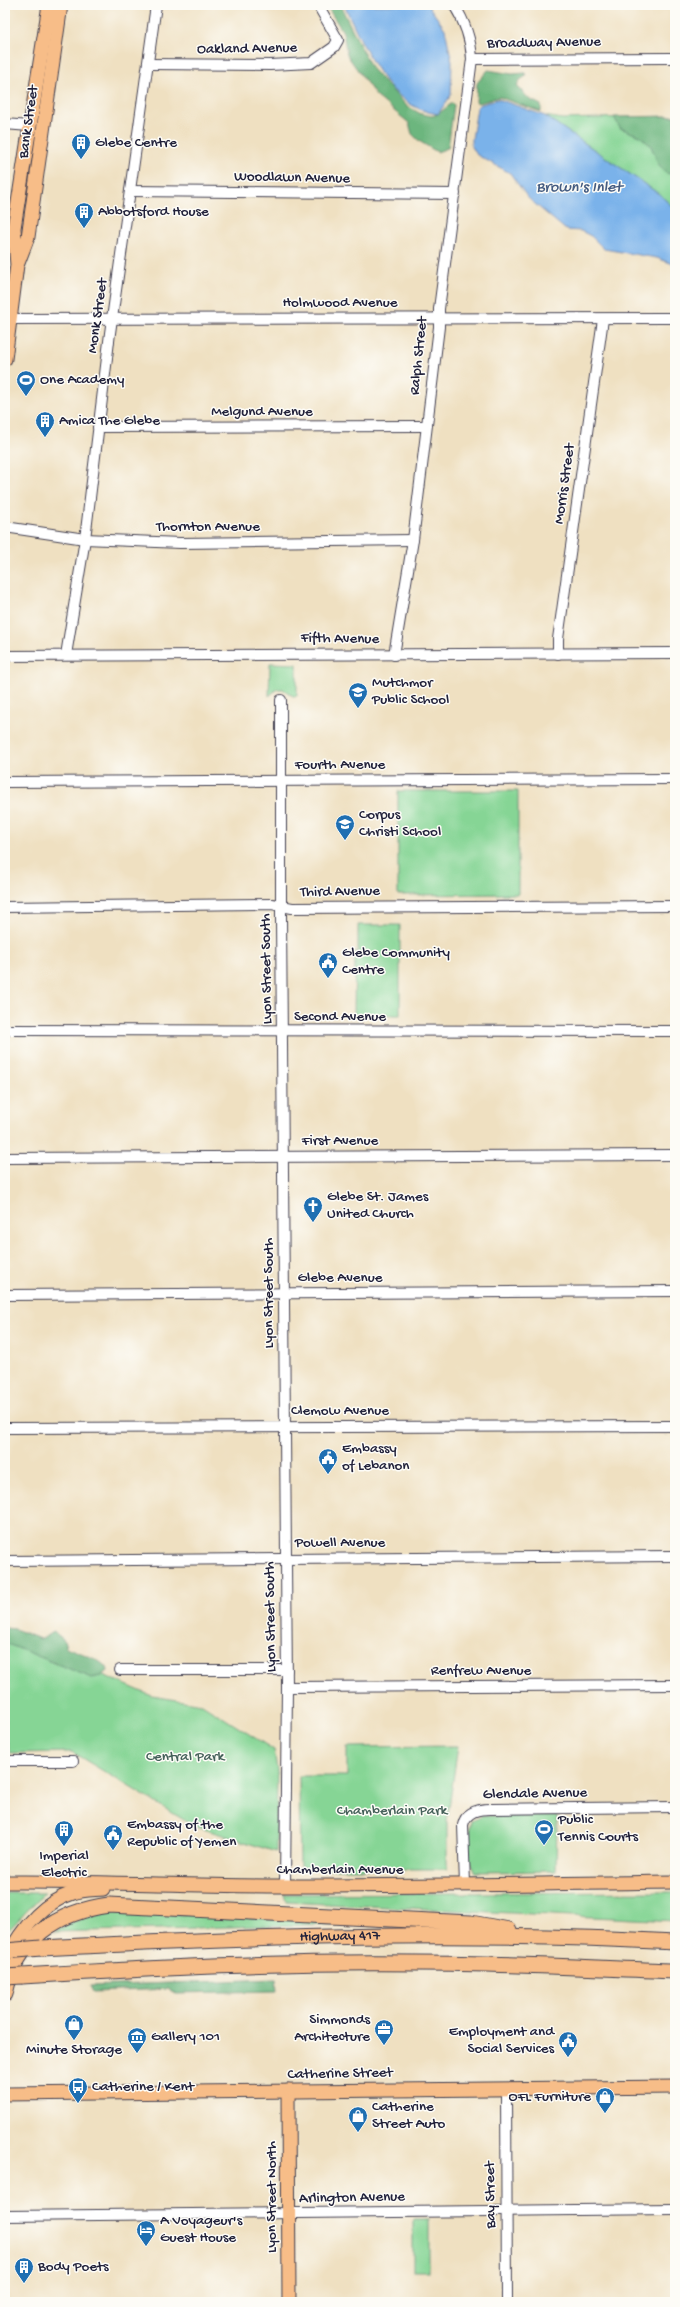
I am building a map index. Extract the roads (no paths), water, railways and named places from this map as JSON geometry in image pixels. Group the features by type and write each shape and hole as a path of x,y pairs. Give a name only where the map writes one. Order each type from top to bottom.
{"highway":[{"path":"5,1994 11,1971 18,1958 37,1935 59,1919 71,1914 84,1909 109,1905 471,1923 553,1938"},
{"name":"Highway 417","path":"5,1951 213,1940 316,1938 553,1938 675,1942"},
{"path":"5,1977 170,1967 417,1963 552,1965 675,1972"},
{"path":"651,1970 675,1975"}],"main road":[{"name":"Bank Street","path":"17,265 10,228 49,5"},
{"name":"Bank Street","path":"5,359 8,319 17,265 28,237 61,5"},
{"path":"29,126 44,127"},
{"name":"Chamberlain Avenue","path":"5,1882 80,1881 141,1885 284,1886 675,1882"},
{"path":"5,1961 26,1929 42,1912 58,1900 80,1891 141,1885"},
{"name":"Catherine Street","path":"5,2094 675,2087"},
{"name":"Lyon Street North","path":"288,2091 289,2302"}],"street":[{"name":"Monk Street","path":"66,656 85,539 112,319 156,5"},
{"name":"Oakland Avenue","path":"148,64 270,65 311,63 334,47 338,40 318,5"},
{"name":"Broadway Avenue","path":"454,5 461,16 469,38 472,59 675,58"},
{"name":"Ralph Street","path":"394,655 413,540 455,194 457,163 472,59"},
{"path":"5,124 29,126"},
{"name":"Woodlawn Avenue","path":"130,191 455,194"},
{"name":"Morris Street","path":"558,654 558,639 603,318"},
{"name":"Holmwood Avenue","path":"8,319 675,318"},
{"name":"Melgund Avenue","path":"98,427 426,426"},
{"name":"Thornton Avenue","path":"5,527 85,539 180,543 413,540"},
{"name":"Fifth Avenue","path":"5,656 675,653"},
{"name":"Lyon Street South","path":"282,700 281,780 285,1558 287,1670 284,1886"},
{"name":"Fourth Avenue","path":"5,782 675,779"},
{"name":"Third Avenue","path":"5,907 268,904 282,906 675,906"},
{"name":"Second Avenue","path":"5,1030 283,1032 675,1031"},
{"name":"First Avenue","path":"5,1158 675,1155"},
{"name":"Glebe Avenue","path":"5,1295 675,1291"},
{"name":"Clemow Avenue","path":"5,1428 675,1426"},
{"name":"Powell Avenue","path":"5,1561 675,1556"},
{"path":"120,1670 287,1670"},
{"name":"Renfrew Avenue","path":"287,1687 675,1685"},
{"path":"5,1761 73,1761"},
{"name":"Glendale Avenue","path":"465,1885 463,1825 466,1817 474,1811 491,1809 675,1807"},
{"name":"Bay Street","path":"506,2088 508,2302"},
{"name":"Arlington Avenue","path":"5,2216 675,2209"}],"water":[{"path":"344,5 428,5 445,29 452,62 451,95 438,114 420,109 405,100 391,88 379,73 369,56"},
{"name":"Brown's Inlet","path":"498,99 545,116 659,194 675,209 675,277 673,264 657,258 604,249 591,236 581,231 566,230 528,198 510,173 477,155 471,145 477,108 479,105"}],"place":[{"name":"Glebe Centre","path":"81,160"},
{"name":"Abbotsford House","path":"84,229"},
{"name":"One Academy","path":"26,397"},
{"name":"Amica The Glebe","path":"45,438"},
{"name":"Mutchmor Public School","path":"358,709"},
{"name":"Corpus Christi School","path":"345,841"},
{"name":"Glebe Community Centre","path":"328,979"},
{"name":"Glebe St. James United Church","path":"313,1223"},
{"name":"Embassy of Lebanon","path":"328,1475"},
{"name":"Public Tennis Courts","path":"544,1846"},
{"name":"Imperial Electric","path":"64,1847"},
{"name":"Embassy of the Republic of Yemen","path":"113,1851"},
{"name":"Minute Storage","path":"74,2041"},
{"name":"Simmonds Architecture","path":"384,2046"},
{"name":"Gallery 101","path":"137,2054"},
{"name":"Employment and Social Services","path":"568,2058"},
{"name":"Catherine / Kent","path":"78,2104"},
{"name":"OFL Furniture","path":"605,2114"},
{"name":"Catherine Street Auto","path":"358,2133"},
{"name":"A Voyageur's Guest House","path":"146,2247"},
{"name":"Body Poets","path":"24,2284"}],"park label":[{"name":"Central Park","path":"185,1757"},
{"name":"Chamberlain Park","path":"392,1811"}]}
